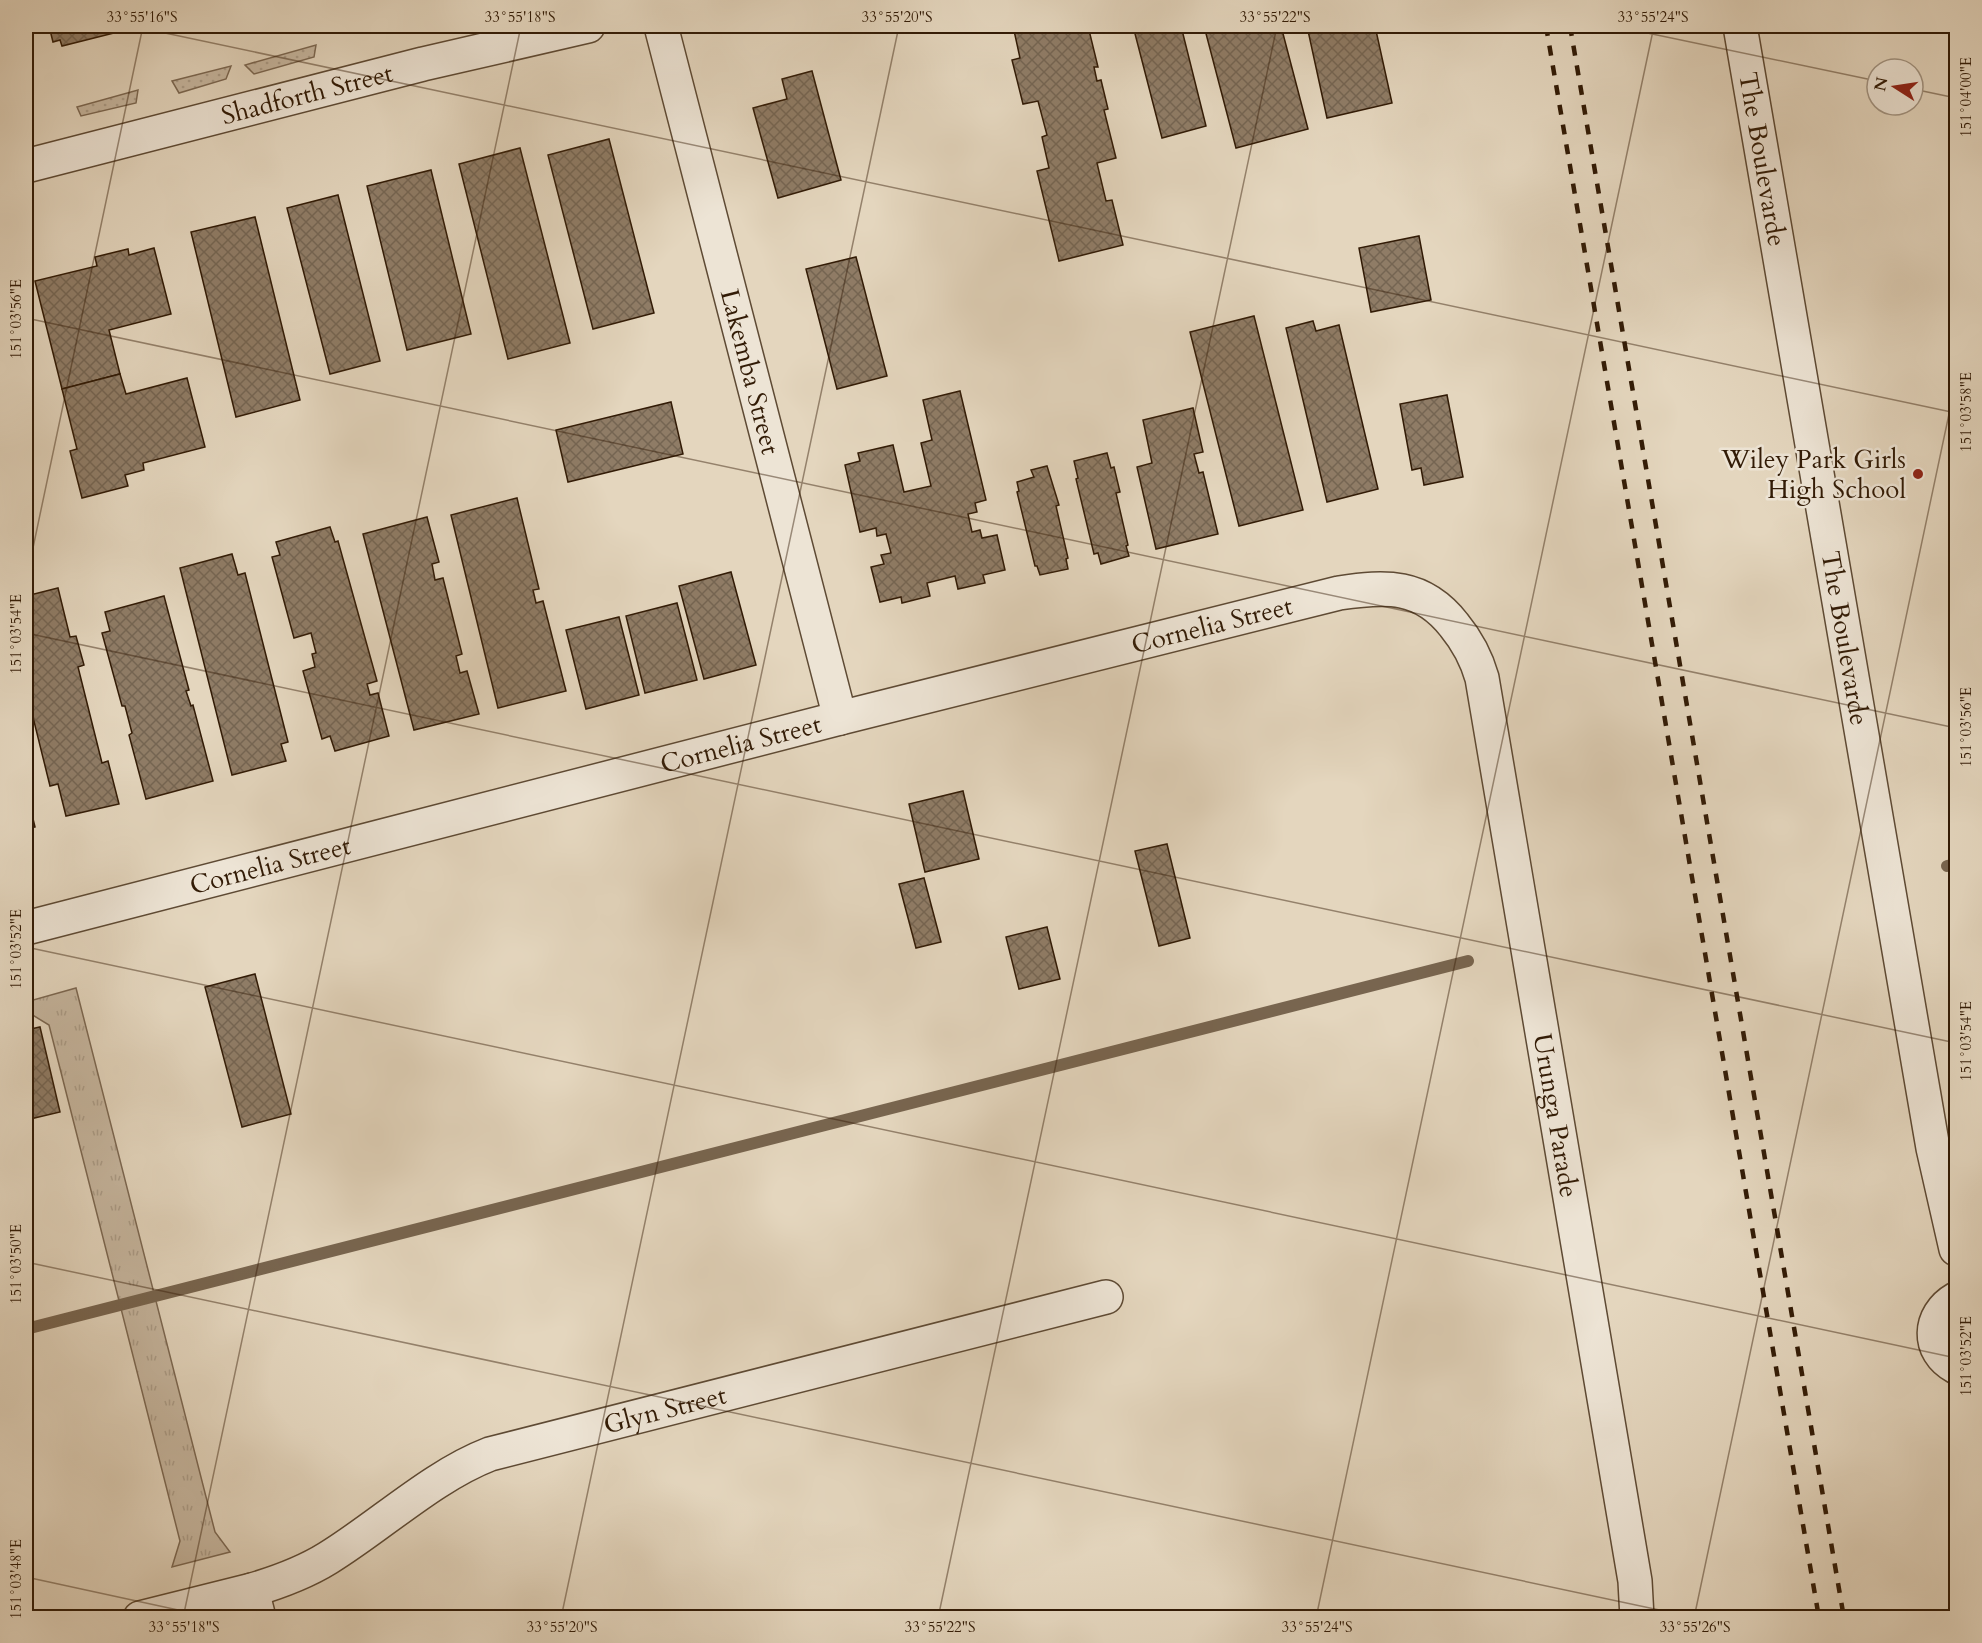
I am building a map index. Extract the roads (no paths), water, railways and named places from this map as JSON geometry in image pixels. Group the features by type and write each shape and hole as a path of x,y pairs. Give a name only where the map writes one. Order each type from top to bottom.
{"street":[{"name":"Shadforth Street","path":"26,166 423,64 588,26"},
{"name":"Lakemba Street","path":"661,26 840,718"},
{"name":"The Boulevarde","path":"1740,26 1933,1148 1956,1249"},
{"name":"Cornelia Street","path":"26,928 840,718 1339,593 1365,589 1394,590 1418,595 1435,604 1451,621"},
{"name":"Urunga Parade","path":"1451,621 1467,642 1482,678 1635,1581 1637,1617"},
{"name":"Glyn Street","path":"140,1617 256,1604 289,1578 327,1558 446,1477 470,1462 490,1454 1106,1297"},
{"path":"1956,1299 1946,1305 1934,1326 1938,1350 1945,1360 1956,1367"}],"waterway":[{"path":"1947,866 1956,864"},
{"path":"26,1329 1468,961"}],"railway":[{"path":"1546,26 1819,1618"},
{"path":"1570,26 1844,1618"}],"place":[{"name":"Wiley Park Girls High School","path":"1918,474"}]}
